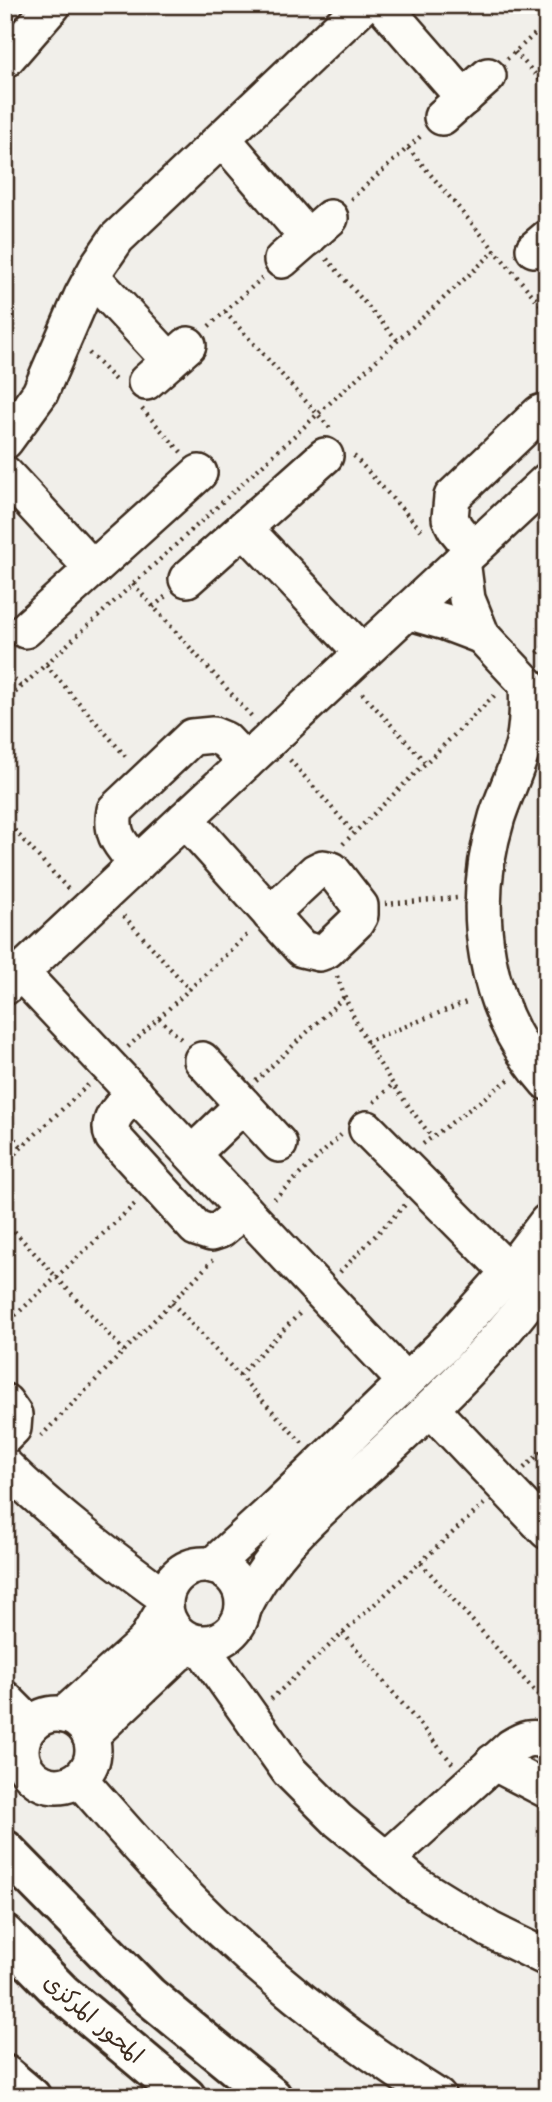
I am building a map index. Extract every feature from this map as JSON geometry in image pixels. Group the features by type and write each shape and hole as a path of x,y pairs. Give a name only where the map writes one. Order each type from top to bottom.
{"main road":[{"path":"5,1850 149,1996 272,2097"},
{"name":"المحور المركزى","path":"5,1935 62,1993 186,2097"},
{"path":"5,2075 31,2097"}],"street":[{"path":"5,60 54,5"},
{"path":"5,441 40,393 92,276 117,238 363,5"},
{"path":"383,5 465,97"},
{"path":"223,139 319,228 282,260"},
{"path":"92,276 153,376"},
{"path":"539,1073 509,1028 494,990 484,938 488,858 497,818 524,743 530,687 482,636 467,599 467,555 450,518 452,497 540,412 547,411"},
{"path":"187,579 324,456"},
{"path":"25,630 199,473"},
{"path":"5,474 93,569"},
{"path":"405,1381 109,1065 13,980 547,481"},
{"path":"244,528 353,662"},
{"path":"407,611 482,636"},
{"path":"137,864 118,841 113,830 113,821 115,810 146,780 192,737 213,735 225,740 246,762"},
{"path":"514,771 547,757"},
{"path":"185,819 270,914 302,949 310,953 327,950 356,922 360,915 360,906 332,870 323,868 315,872 270,914"},
{"path":"202,1060 279,1144"},
{"path":"135,1093 112,1117 113,1137 196,1228 211,1233 248,1214"},
{"path":"192,1154 241,1102"},
{"path":"360,1122 509,1272"},
{"path":"212,1566 442,1347 509,1272 547,1222"},
{"path":"5,1699 62,1726 92,1755 79,1779 61,1786 41,1783 27,1770 21,1752 22,1742 62,1726 177,1654 198,1644 223,1639 233,1631 261,1576 288,1541 431,1409 541,1296"},
{"path":"5,1402 14,1415 6,1457 40,1500 164,1603 168,1621 175,1632 198,1644 289,1772 338,1820 417,1885 490,1930 547,1958"},
{"path":"431,1409 547,1531"},
{"path":"62,1726 145,1642 164,1603 169,1585 187,1568 212,1566 232,1577 243,1597 243,1609"},
{"path":"386,1860 520,1741 531,1738 547,1742"},
{"path":"482,1773 547,1790"},
{"path":"79,1779 172,1882 265,1969 365,2048 438,2097"}],"path":[{"path":"398,341 319,228 547,23"},
{"path":"515,52 547,87"},
{"path":"408,148 547,312"},
{"path":"5,702 495,251"},
{"path":"153,376 282,260"},
{"path":"67,329 153,376 199,473 224,500"},
{"path":"133,584 354,833"},
{"path":"315,872 426,763 530,687 547,644"},
{"path":"353,662 426,763"},
{"path":"46,664 146,780"},
{"path":"5,669 22,687"},
{"path":"5,820 190,989"},
{"path":"360,906 484,896"},
{"path":"5,1163 270,914"},
{"path":"327,950 344,997 366,1042 391,1085 432,1138"},
{"path":"366,1042 494,990"},
{"path":"241,1102 344,997"},
{"path":"400,1161 432,1138 539,1073"},
{"path":"248,1214 360,1122 391,1085"},
{"path":"5,1129 22,1147"},
{"path":"5,1325 156,1184"},
{"path":"5,1221 124,1351"},
{"path":"6,1457 124,1351 217,1256"},
{"path":"172,1303 321,1463"},
{"path":"251,1718 547,1447"},
{"path":"421,1563 547,1705"},
{"path":"343,1633 482,1773"}]}
